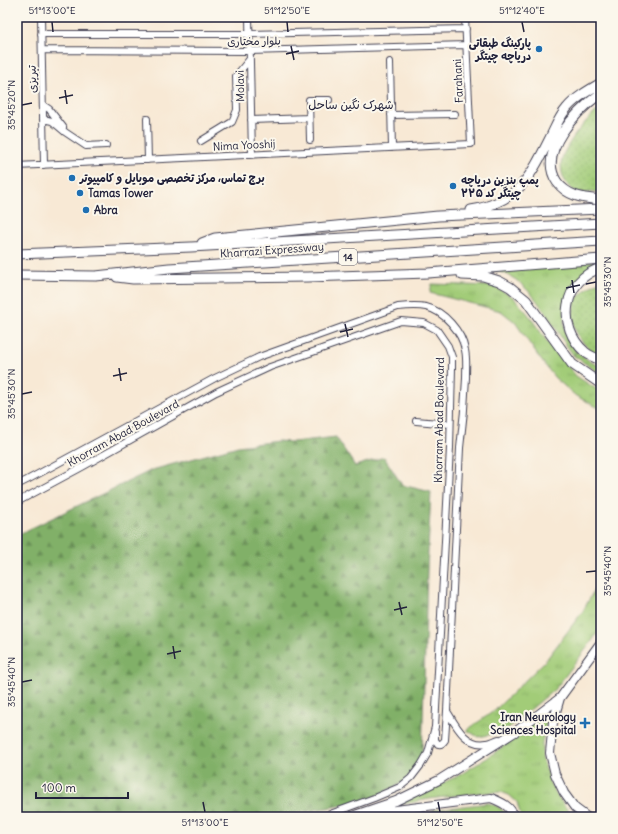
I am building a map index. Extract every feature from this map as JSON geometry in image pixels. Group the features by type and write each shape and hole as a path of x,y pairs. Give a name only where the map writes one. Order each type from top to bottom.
{"highway":[{"path":"438,216 479,209 496,204 510,196 522,186 535,166 560,117 568,107 601,83"},
{"path":"601,93 573,119 556,142 551,160 553,176 561,187 570,194 588,199 601,200"},
{"path":"192,247 215,238 438,216 601,209"},
{"name":"Kharrazi Expressway","path":"17,254 192,247 601,223"},
{"name":"Kharrazi Expressway","path":"17,275 96,276 170,268 601,241"},
{"path":"96,276 133,279 308,277 428,273 601,259"},
{"path":"601,268 587,274 578,282 569,299 567,321 570,332 584,352 601,360"},
{"path":"428,273 483,276 499,281 510,287 526,300 572,364 601,384"}],"main road":[{"path":"349,817 396,801 439,780 515,732 560,698 601,642"},
{"path":"560,698 553,722 550,753 555,774 564,793 575,808 587,817"},
{"path":"349,817 491,798 504,803 513,812 514,817"}],"street":[{"name":"تبریزی","path":"41,17 44,165"},
{"name":"Molavi","path":"249,17 252,155"},
{"name":"Farahani","path":"465,17 471,144"},
{"name":"بلوار مختاری","path":"41,34 249,34 466,29"},
{"name":"بلوار مختاری","path":"42,50 249,51 467,45"},
{"path":"201,141 232,122 237,110 236,76 249,60"},
{"path":"390,62 392,148"},
{"path":"310,140 309,100 329,100"},
{"path":"43,105 50,109 69,134"},
{"path":"391,115 455,114"},
{"path":"251,120 310,118"},
{"path":"43,119 52,121 86,146 106,145"},
{"path":"148,119 148,160"},
{"name":"Nima Yooshij","path":"17,166 471,144"},
{"name":"Khorram Abad Boulevard","path":"17,485 215,378 259,357 398,307 426,307 437,311 455,327 465,349 466,363 465,405 460,448 445,740 443,743 438,744 435,740 435,727 450,448 452,358 448,346 437,330 424,323 401,321 263,370 216,392 17,502"},
{"path":"416,421 450,424"},
{"path":"450,448 460,448"},
{"path":"447,711 460,732 470,740 480,744 489,743 515,732"},
{"name":"Khorram Abad Boulevard","path":"322,817 400,787 411,778 428,753 435,727"}],"green space":[{"path":"601,108 601,192 578,193 571,189 564,179 561,162 568,146 576,134"},
{"path":"601,261 601,264 589,269 564,315 566,335 576,351 574,356 538,302 529,292 510,276 492,269"},
{"path":"601,281 601,355 589,349 576,332 573,311 577,298 586,289"},
{"path":"432,284 493,286 513,297 576,376 601,392 601,409 576,396 555,378 515,322 501,311 430,293"},
{"path":"576,351 601,367 601,374 574,356"},
{"path":"336,437 355,466 384,457 402,485 431,492 427,571 422,760 404,782 364,802 271,817 17,817 17,535 152,470 238,446 278,441 293,442"},
{"path":"601,577 601,627 556,688 504,732 478,737 467,730 494,711 546,660 583,611"},
{"path":"545,714 547,719 542,743 542,757 550,783 569,812 576,817 521,817 517,802 509,795 501,792 476,793 429,799 374,810 458,776 487,758"},
{"path":"488,803 500,808 508,817 433,817 433,810"},
{"path":"421,811 421,817 372,817"}],"place":[{"name":"پارکینگ طبقاتی دریاچه چیتگر","path":"539,49"},
{"name":"برج تماس، مرکز تخصصی موبایل و کامپیوتر","path":"72,178"},
{"name":"پمپ بنزین دریاچه چیتگر کد ۲۲۵","path":"453,186"},
{"name":"Tamas Tower","path":"80,193"},
{"name":"Abra","path":"86,210"},
{"name":"Iran Neurology Sciences Hospital","path":"585,723"}],"district":[{"name":"شهرک نگین ساحل","path":"351,104"}]}
